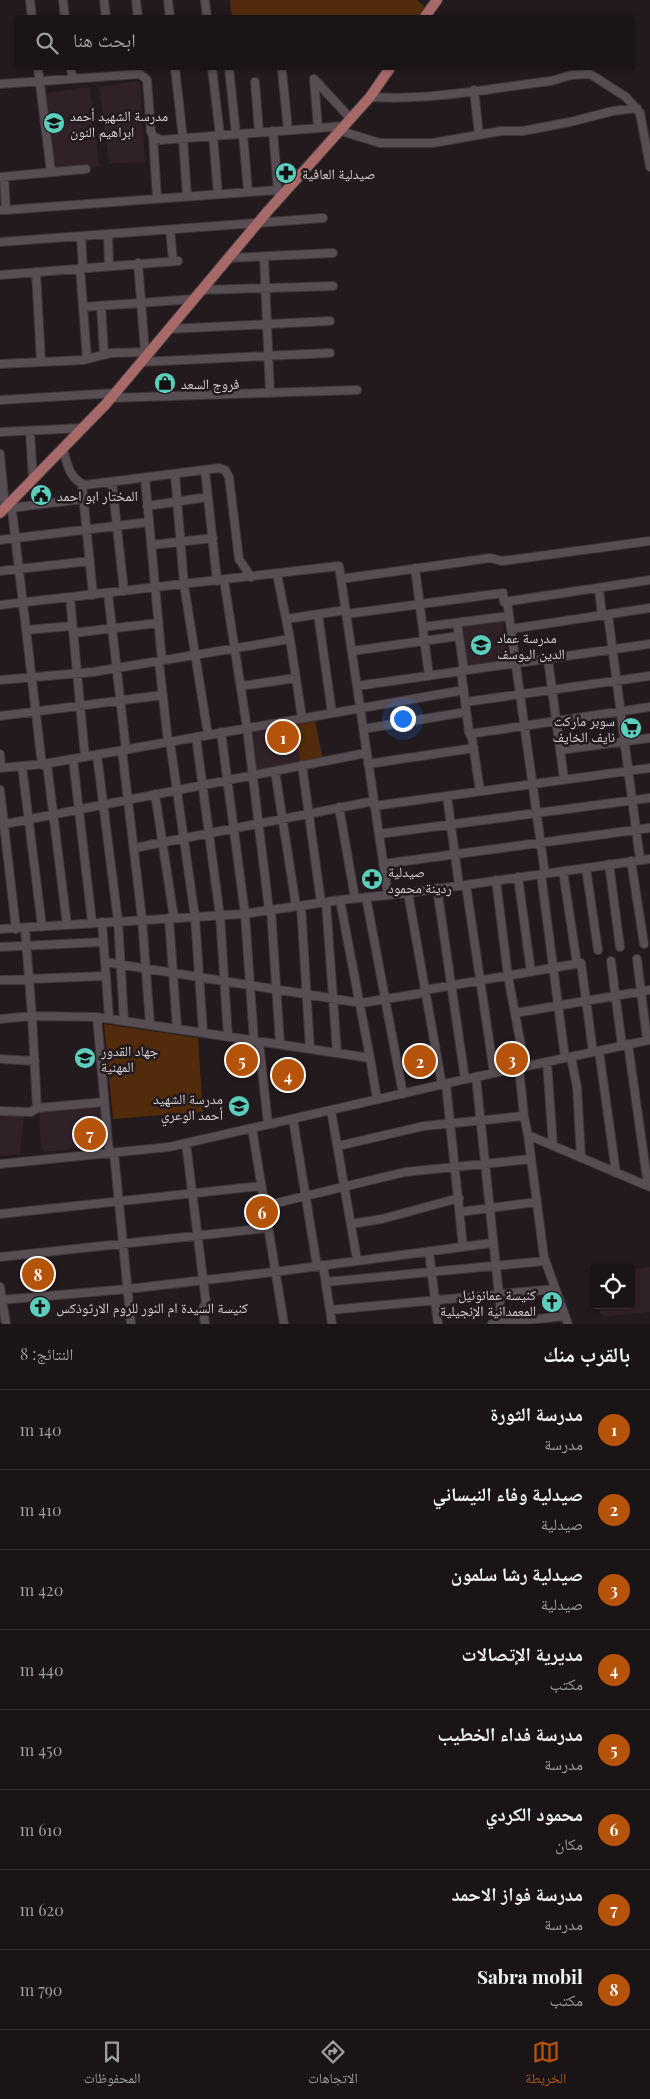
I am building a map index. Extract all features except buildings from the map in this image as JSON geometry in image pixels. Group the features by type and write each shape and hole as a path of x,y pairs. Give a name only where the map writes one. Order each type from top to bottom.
{"main road":[{"path":"426,15 437,0"},
{"path":"7,508 113,395 257,225 278,195 346,125 370,97 389,70"}],"street":[{"path":"30,0 32,15"},
{"path":"63,0 65,15"},
{"path":"104,0 106,15"},
{"path":"136,0 138,15"},
{"path":"168,0 170,15"},
{"path":"205,0 207,15"},
{"path":"38,70 51,172"},
{"path":"71,70 72,78"},
{"path":"175,70 187,196"},
{"path":"212,70 218,194"},
{"path":"229,70 248,192"},
{"path":"592,75 596,70"},
{"path":"0,84 72,78 112,71 142,72 147,80 157,198"},
{"path":"282,71 288,130"},
{"path":"370,97 396,98 551,81 570,75 592,75 626,97 637,108 642,119 650,167"},
{"path":"318,128 314,79 346,125 380,144 433,143 501,131 524,131 613,111 637,108"},
{"path":"254,82 259,132"},
{"path":"474,90 479,135"},
{"path":"153,136 161,140 183,139 346,125"},
{"path":"86,169 2,177 3,210 248,192 278,195 273,132"},
{"path":"0,242 257,225 323,218"},
{"path":"0,275 176,261 170,230"},
{"path":"108,235 109,266"},
{"path":"81,236 81,268 87,359"},
{"path":"228,258 333,253"},
{"path":"264,256 270,393"},
{"path":"138,263 145,356"},
{"path":"36,272 41,362"},
{"path":"201,290 333,286"},
{"path":"83,307 194,299"},
{"path":"101,306 104,354"},
{"path":"169,329 330,321"},
{"path":"0,357 0,364 87,359 104,354 268,356 330,353"},
{"path":"0,400 113,395 357,390"},
{"path":"0,432 83,428"},
{"path":"30,431 33,479"},
{"path":"62,449 70,472 82,484 93,595"},
{"path":"0,454 7,508 15,539 36,712 53,814 67,925"},
{"path":"82,484 222,468 229,477 239,559 251,577"},
{"path":"205,470 213,538 235,649 247,728 270,910 280,1044"},
{"path":"175,474 184,585 208,735"},
{"path":"145,478 158,623 162,695 195,917 203,1032"},
{"path":"112,482 124,592"},
{"path":"147,506 208,497"},
{"path":"7,508 83,499"},
{"path":"0,540 149,522"},
{"path":"151,544 213,538"},
{"path":"341,579 490,558 502,561 650,541"},
{"path":"0,571 90,560"},
{"path":"0,606 339,566 388,895"},
{"path":"415,568 429,676"},
{"path":"277,574 290,639 302,718"},
{"path":"286,619 502,593 504,602 650,580"},
{"path":"599,588 612,650 640,860"},
{"path":"108,593 121,701 128,800 142,920 150,1024"},
{"path":"70,598 85,757"},
{"path":"507,601 540,841 558,1006 568,1057 577,1087 581,1158"},
{"path":"511,629 650,608"},
{"path":"318,614 332,713"},
{"path":"423,627 509,616"},
{"path":"457,622 466,712 474,748 480,791"},
{"path":"26,630 112,628 158,623"},
{"path":"352,651 459,636"},
{"path":"0,680 117,668 290,639"},
{"path":"357,686 650,644"},
{"path":"548,659 564,780"},
{"path":"465,702 650,676"},
{"path":"240,686 296,678"},
{"path":"0,754 1,768 45,764 464,690"},
{"path":"0,716 162,695"},
{"path":"470,734 650,707"},
{"path":"363,729 466,712"},
{"path":"221,732 245,914 256,1041 268,1124"},
{"path":"196,737 220,916 228,1036"},
{"path":"560,750 650,738"},
{"path":"368,764 474,748"},
{"path":"2,824 366,753"},
{"path":"97,755 118,921 124,1021"},
{"path":"73,759 92,922"},
{"path":"22,766 42,927"},
{"path":"302,766 324,902 337,1053"},
{"path":"134,848 339,808 447,796 650,768"},
{"path":"275,771 298,906 310,1048"},
{"path":"0,790 2,824 20,929 26,946 38,1108"},
{"path":"156,794 171,918 172,973 177,1028"},
{"path":"447,796 455,853 480,980 494,1073"},
{"path":"379,834 650,798"},
{"path":"339,808 355,898"},
{"path":"383,864 540,841 650,828"},
{"path":"0,929 245,914 650,859"},
{"path":"631,861 644,944"},
{"path":"609,864 620,946"},
{"path":"586,868 598,950"},
{"path":"563,871 577,964"},
{"path":"518,877 532,972"},
{"path":"496,880 522,1067 524,1116 545,1261 568,1324"},
{"path":"437,888 465,1079"},
{"path":"408,892 451,1123 463,1247"},
{"path":"366,897 403,1094"},
{"path":"340,900 378,1099"},
{"path":"102,922 109,1018"},
{"path":"0,947 103,942"},
{"path":"0,1164 169,1147 465,1079 649,1040 637,959"},
{"path":"611,961 615,996 649,1187"},
{"path":"105,962 361,1003 386,1000 423,993 425,990 581,963 616,1172"},
{"path":"0,980 106,976"},
{"path":"515,1013 650,990"},
{"path":"0,1019 32,1016 109,1018 370,1058"},
{"path":"97,1017 104,1102 119,1202 132,1324"},
{"path":"0,1059 35,1061"},
{"path":"546,1062 553,1146"},
{"path":"476,1077 502,1324"},
{"path":"0,1112 31,1112 38,1108 104,1102"},
{"path":"331,1110 357,1260"},
{"path":"338,1146 424,1126 524,1116"},
{"path":"293,1119 306,1196 320,1265 326,1282 332,1324"},
{"path":"252,1128 284,1324"},
{"path":"528,1135 649,1187"},
{"path":"186,1143 206,1303 203,1308 205,1324"},
{"path":"264,1206 405,1172 531,1159"},
{"path":"0,1214 261,1186"},
{"path":"351,1224 382,1219 459,1198"},
{"path":"460,1212 536,1202"},
{"path":"0,1257 267,1228"},
{"path":"1,1300 128,1289 492,1243"},
{"path":"430,1251 438,1324"},
{"path":"326,1282 545,1261"},
{"path":"0,1287 6,1324"},
{"path":"330,1310 555,1289"},
{"path":"492,1324 565,1316"}],"shaded area":[{"path":"230,0 417,0 427,9 422,15 232,15"},
{"path":"138,81 140,83 145,162 109,164 99,87"},
{"path":"90,87 99,166 57,170 54,167 45,93"},
{"path":"503,619 508,662 466,667 461,624"},
{"path":"316,720 323,759 255,770 251,732"},
{"path":"315,721 322,757 300,762 295,725"},
{"path":"104,1024 198,1038 203,1112 113,1119"},
{"path":"99,1106 101,1108 104,1146 44,1152 41,1149 39,1111"},
{"path":"0,1114 24,1116 20,1154 0,1156"},
{"path":"650,1267 650,1312 604,1316 600,1314 599,1309 635,1309 635,1269"}],"place":[{"name":"مدرسة الشهيد أحمد ابراهيم النون","path":"54,123"},
{"name":"صيدلية العافية","path":"286,173"},
{"name":"فروج السعد","path":"165,383"},
{"name":"المختار ابو احمد","path":"41,495"},
{"name":"مدرسة عماد الدين اليوسف","path":"481,645"},
{"name":"سوبر ماركت نايف الخايف","path":"631,728"},
{"name":"مدرسة الثورة","path":"283,737"},
{"name":"صيدلية ردينة محمود","path":"372,879"},
{"name":"جهاد القدور المهنية","path":"85,1058"},
{"name":"صيدلية رشا سلمون","path":"512,1059"},
{"name":"مدرسة فداء الخطيب","path":"242,1060"},
{"name":"صيدلية وفاء النيساني","path":"420,1061"},
{"name":"مديرية الإتصالات","path":"288,1075"},
{"name":"مدرسة الشهيد أحمد الوعري","path":"239,1106"},
{"name":"مدرسة فواز الاحمد","path":"90,1134"},
{"name":"محمود الكردي","path":"262,1212"},
{"name":"Sabra mobil","path":"38,1274"},
{"name":"كنيسة عمانوئيل المعمدانية الإنجيلية","path":"552,1302"},
{"name":"كنيسة السيدة ام النور للروم الارثوذكس","path":"40,1307"}]}
